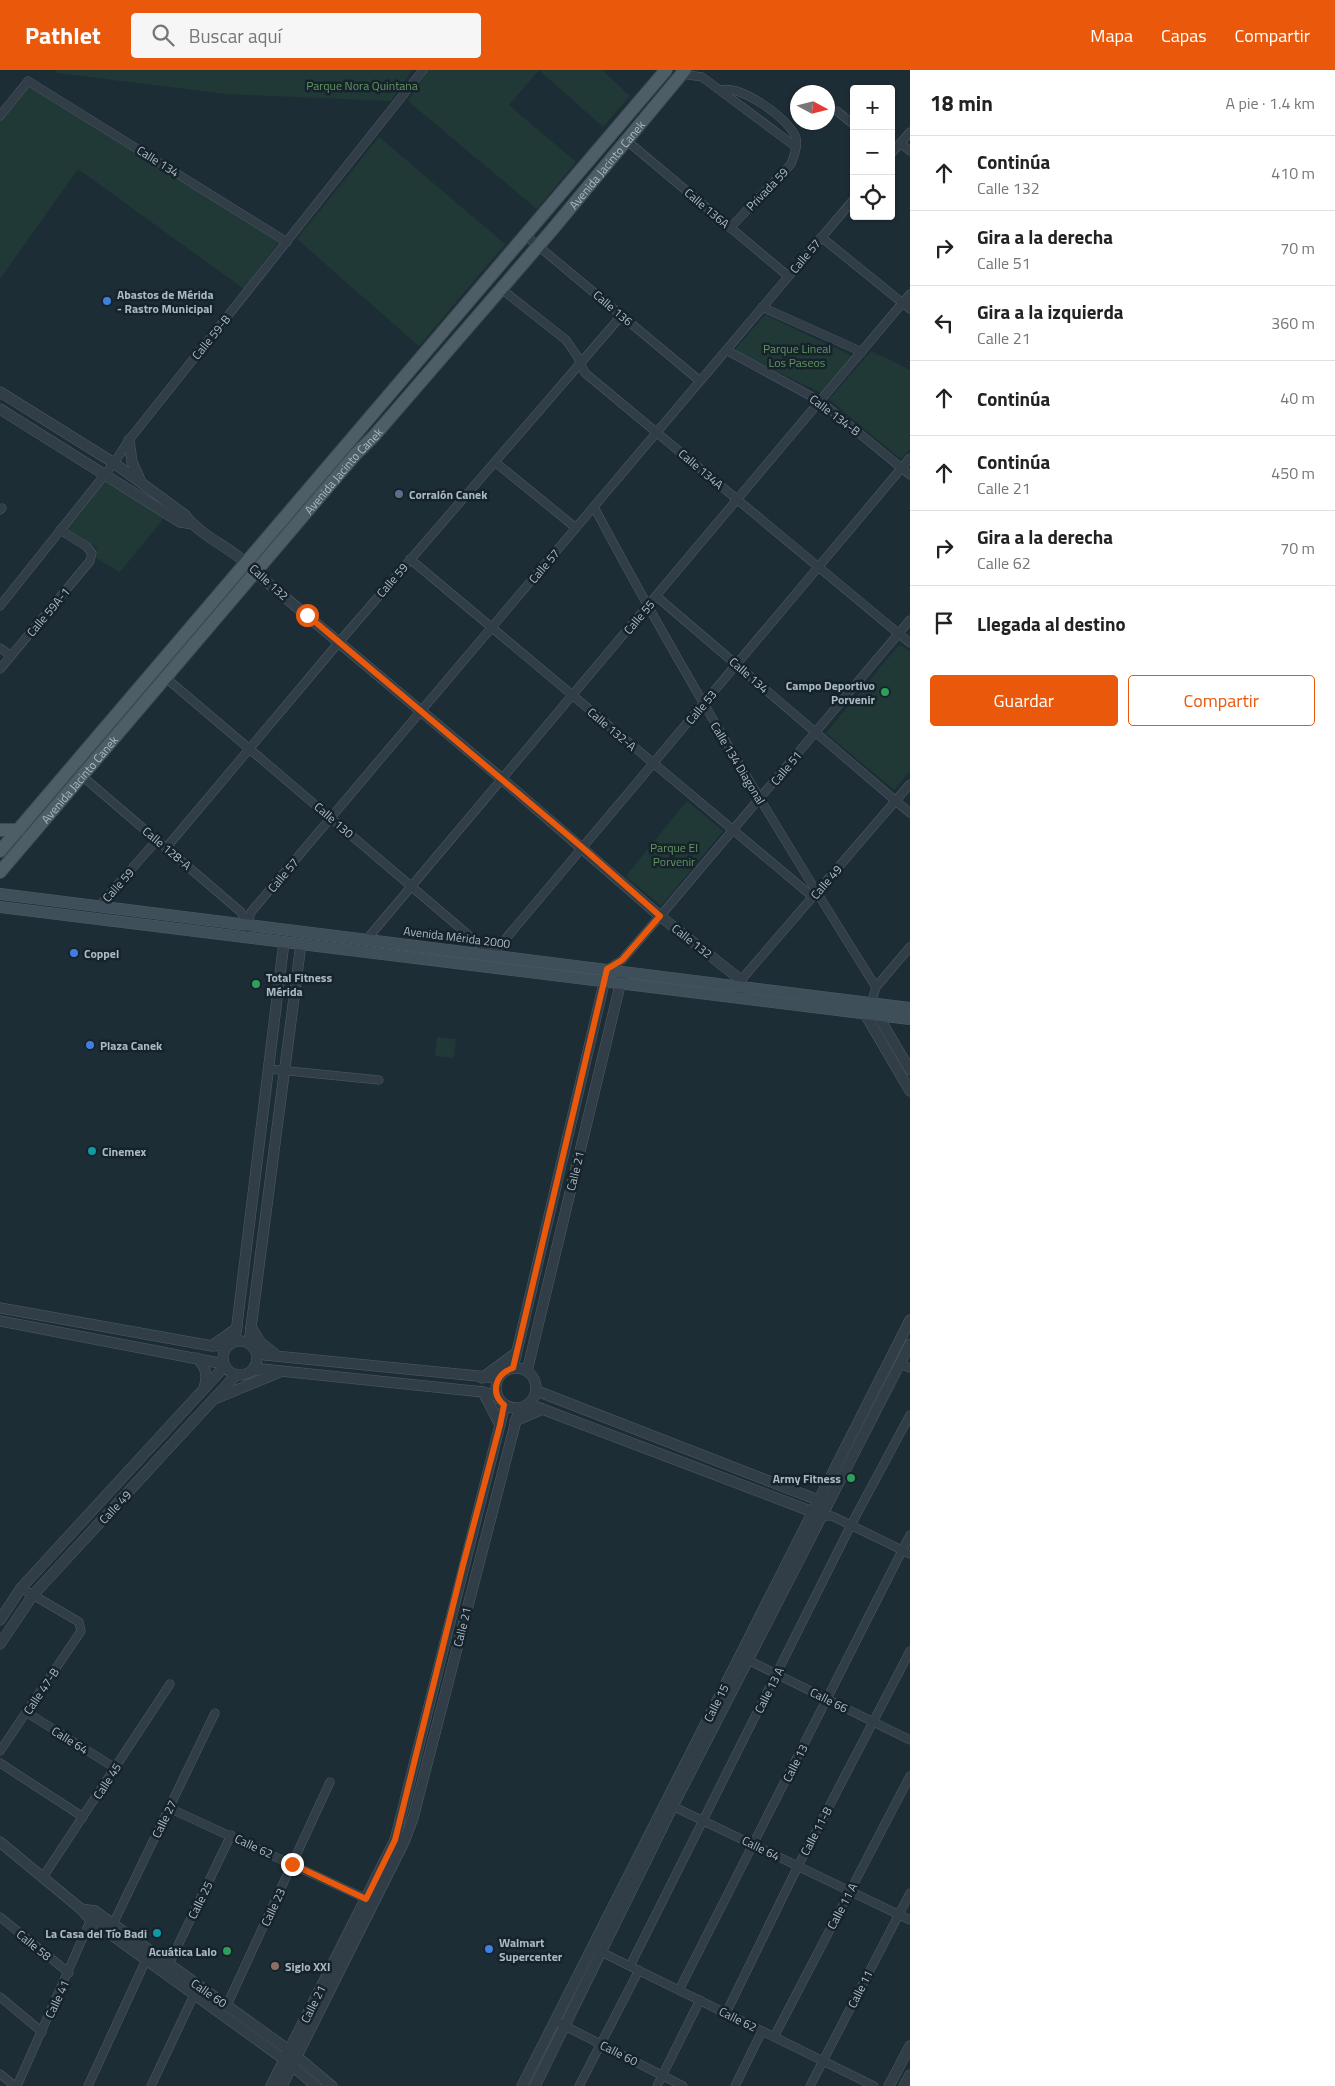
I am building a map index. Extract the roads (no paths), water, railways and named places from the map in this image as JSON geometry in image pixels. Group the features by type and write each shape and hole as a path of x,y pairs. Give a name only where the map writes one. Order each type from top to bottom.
{"main road":[{"name":"Avenida Jacinto Canek","path":"0,851 666,70"},
{"name":"Avenida Jacinto Canek","path":"0,872 284,539 538,246 683,72"},
{"path":"273,530 284,539"},
{"path":"200,615 212,624"},
{"path":"0,830 19,830"},
{"name":"Avenida Mérida 2000","path":"0,894 607,969 622,966 741,983 868,1009 878,1016 910,1019"},
{"name":"Avenida Mérida 2000","path":"0,907 490,967 620,985 868,1009 910,1008"}],"street":[{"name":"Calle 59-B","path":"0,606 114,463 129,440 423,70"},
{"path":"683,72 702,77 796,147"},
{"name":"Calle 134","path":"0,116 28,81 287,242"},
{"path":"721,90 732,89 741,92 782,118 793,131 796,147"},
{"path":"837,111 850,122"},
{"path":"895,149 910,132"},
{"name":"Calle 136A","path":"626,140 788,276"},
{"path":"900,143 910,151"},
{"name":"Privada 59","path":"730,228 791,164 796,147"},
{"name":"Calle 57","path":"246,937 247,924 251,912 850,203"},
{"name":"Calle 136","path":"526,235 700,381"},
{"path":"821,238 910,309"},
{"name":"Calle 134A","path":"500,288 566,340 577,356 585,373 910,644"},
{"name":"Calle 55","path":"367,939 910,294"},
{"path":"762,307 862,352"},
{"name":"Calle 59","path":"166,848 410,559 622,315"},
{"name":"Calle 134-B","path":"726,350 820,401 910,475"},
{"name":"Calle 132","path":"0,392 114,463 185,515 193,524 246,561 256,572 340,641 660,916 741,983"},
{"name":"Calle 132","path":"0,409 180,522 193,524"},
{"path":"129,440 132,462 141,483"},
{"name":"Calle 53","path":"492,955 910,458"},
{"path":"494,462 576,528"},
{"name":"Calle 134 Diagonal","path":"594,507 647,607 703,705 815,895 876,987"},
{"name":"Calle 59A-1","path":"0,669 90,561 92,553 86,546 60,530"},
{"name":"Calle 132-A","path":"410,559 733,830 815,895"},
{"name":"Calle 134","path":"656,596 910,813"},
{"name":"Calle 51","path":"622,966 660,916 910,620"},
{"path":"0,648 11,656"},
{"name":"Calle 130","path":"166,678 332,817 492,955"},
{"name":"Calle 128-A","path":"82,776 241,912 247,924"},
{"name":"Calle 49","path":"741,983 910,784"},
{"name":"Calle 59","path":"99,906 157,840"},
{"path":"224,1365 223,1354 231,1343 237,1328 284,942"},
{"path":"252,1371 257,1362 252,1345 251,1327 301,944"},
{"path":"910,947 876,987 868,1009 910,1091"},
{"path":"490,967 492,955"},
{"name":"Calle 21","path":"528,1371 620,985 622,966"},
{"name":"Calle 21","path":"513,1368 607,969"},
{"path":"739,998 741,983"},
{"path":"878,1016 910,1070"},
{"path":"269,1069 379,1080"},
{"path":"558,1178 572,1181"},
{"path":"0,1308 212,1346 231,1343 252,1345 265,1355 482,1378 498,1378"},
{"path":"53,1331 55,1318"},
{"name":"Calle 15","path":"534,2086 601,1952 669,1804 818,1500 910,1320"},
{"path":"0,1321 197,1358 224,1365 236,1375 262,1369 482,1392 497,1396"},
{"path":"251,1327 260,1342 278,1356"},
{"path":"212,1346 237,1328"},
{"name":"Calle 15","path":"522,2086 554,2021 669,1804 827,1513 910,1344"},
{"path":"482,1378 516,1353"},
{"path":"197,1358 202,1363 207,1375 203,1391"},
{"path":"530,1360 549,1396"},
{"path":"900,1364 910,1368"},
{"name":"Calle 49","path":"0,1620 21,1588 203,1391 224,1365"},
{"path":"376,1380 377,1367"},
{"path":"530,1404 536,1391 534,1378 528,1371 513,1368 507,1370 498,1378 497,1396 504,1405 519,1408 530,1404 812,1513 827,1513"},
{"path":"214,1399 282,1371"},
{"name":"Calle 49","path":"0,1644 33,1595 236,1375"},
{"path":"536,1391 818,1500 827,1513 910,1554"},
{"path":"482,1392 500,1425"},
{"name":"Calle 21","path":"370,1900 395,1840 504,1405"},
{"name":"Calle 21","path":"282,2086 291,2058 370,1900 404,1842 442,1705 519,1408"},
{"path":"515,1421 543,1409"},
{"name":"Calle 13 A","path":"630,1966 851,1526 910,1415"},
{"path":"673,1459 679,1446"},
{"path":"119,1482 128,1493"},
{"name":"Calle 13","path":"679,1990 910,1535"},
{"path":"463,1565 477,1569"},
{"path":"21,1588 33,1595"},
{"name":"Calle 47-B","path":"0,1751 81,1631 80,1622 33,1595"},
{"name":"Calle 11-B","path":"726,2013 798,1866 910,1651"},
{"name":"Calle 66","path":"748,1660 910,1740"},
{"name":"Calle 45","path":"43,1878 170,1684"},
{"path":"430,1702 442,1705"},
{"name":"Calle 64","path":"26,1712 115,1768"},
{"name":"Calle 27","path":"113,1924 215,1713"},
{"path":"0,1763 83,1817"},
{"name":"Calle 11 A","path":"774,2037 910,1776"},
{"name":"Calle 23","path":"227,2005 330,1782"},
{"name":"Calle 64","path":"669,1804 910,1920"},
{"name":"Calle 62","path":"169,1808 370,1900"},
{"name":"Calle 25","path":"169,1964 231,1835"},
{"name":"Calle 60","path":"2,1847 93,1916 146,1960 194,1995 332,2086"},
{"name":"Calle 11","path":"810,2086 910,1892"},
{"name":"Calle 60","path":"93,1916 113,1924 227,2005 291,2058 316,2086"},
{"name":"Calle 41","path":"16,2086 69,1973 93,1916"},
{"name":"Calle 58","path":"0,1917 69,1973"},
{"name":"Calle 62","path":"601,1952 874,2086"},
{"path":"88,2086 146,1960"},
{"path":"579,2086 639,1970"},
{"path":"151,2086 194,1995"},
{"path":"0,1997 42,2032"},
{"path":"657,2086 700,2000"},
{"name":"Calle 60","path":"554,2021 682,2086"},
{"path":"735,2086 762,2031"},
{"path":"889,2086 910,2046"},
{"name":"Calle 21","path":"271,2086 291,2058"},
{"path":"0,2074 16,2086"},
{"path":"904,2086 910,2075"}],"place":[{"name":"Abastos de Mérida - Rastro Municipal","path":"107,301"},
{"name":"Corralón Canek","path":"399,494"},
{"name":"Campo Deportivo Porvenir","path":"885,692"},
{"name":"Coppel","path":"74,953"},
{"name":"Total Fitness Mérida","path":"256,984"},
{"name":"Plaza Canek","path":"90,1045"},
{"name":"Cinemex","path":"92,1151"},
{"name":"Army Fitness","path":"851,1478"},
{"name":"La Casa del Tío Badi","path":"157,1933"},
{"name":"Walmart Supercenter","path":"489,1949"},
{"name":"Acuática Lalo","path":"227,1951"},
{"name":"Siglo XXI","path":"275,1966"}],"park label":[{"name":"Parque Nora Quintana","path":"362,85"},
{"name":"Parque Lineal Los Paseos","path":"797,355"},
{"name":"Parque El Porvenir","path":"674,854"}]}
